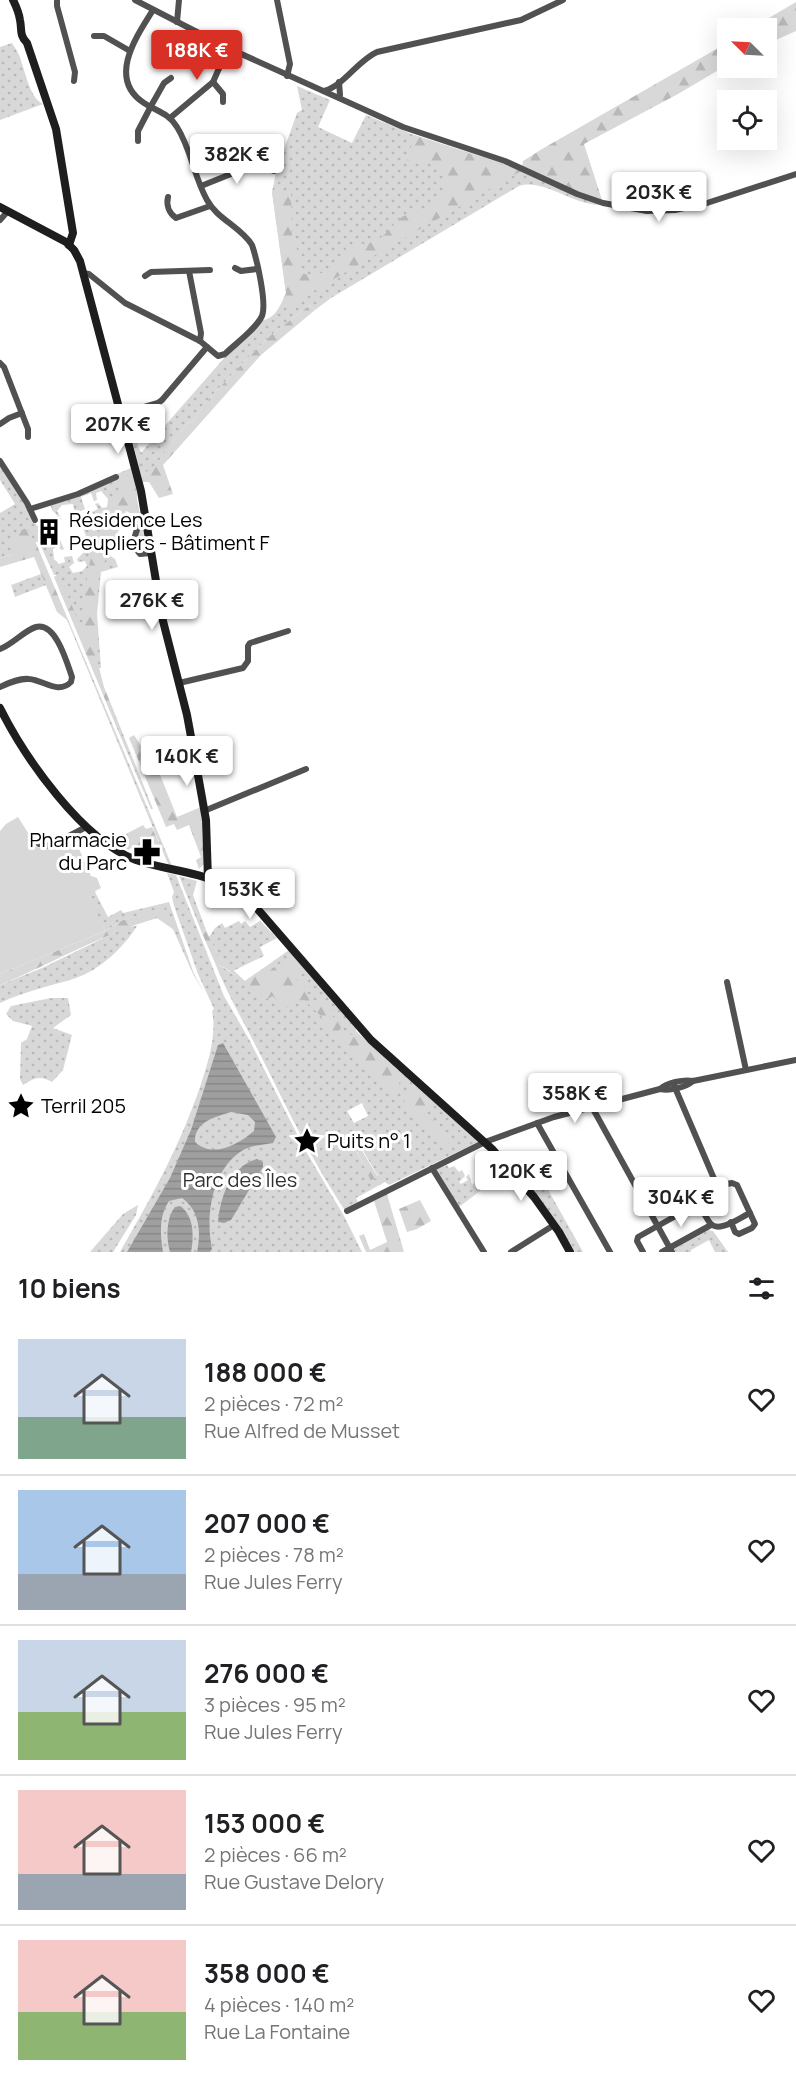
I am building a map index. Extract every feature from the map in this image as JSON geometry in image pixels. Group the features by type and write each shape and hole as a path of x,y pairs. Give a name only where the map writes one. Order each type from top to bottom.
{"street":[{"path":"14,0 22,38 27,43 56,129 73,233 69,245"},
{"path":"57,0 75,72 74,81"},
{"path":"135,0 287,76 327,90 430,137 506,160 577,194 603,203 648,211 675,210 707,203 796,174"},
{"path":"177,22 179,0"},
{"path":"277,0 290,64 287,76"},
{"path":"327,90 362,61 377,52 521,20 562,0"},
{"path":"83,273 89,274 138,310 200,341 216,355 222,356 260,319 264,309 255,252 248,238 210,206 183,139 170,118 136,97 125,77 126,60 153,9"},
{"path":"94,36 104,36 130,51"},
{"path":"170,118 213,82 228,48"},
{"path":"138,141 138,131 151,106 164,83 171,78"},
{"path":"213,82 223,94 223,102"},
{"path":"339,82 342,98"},
{"path":"201,186 251,166 261,166 274,171"},
{"path":"168,197 169,209 176,218 210,206"},
{"path":"0,220 4,209 69,245 77,255 83,273 139,483 162,617 179,683 204,811 208,879"},
{"path":"235,268 241,271 257,269"},
{"path":"145,276 152,272 210,270"},
{"path":"189,271 201,333 200,341"},
{"path":"120,414 162,400 207,347"},
{"path":"0,363 4,367 22,413 28,437"},
{"path":"0,424 9,417 22,413"},
{"path":"0,461 35,520"},
{"path":"30,509 73,496 117,477"},
{"path":"138,527 134,546 140,554 151,553"},
{"path":"0,649 12,644 35,628 43,627 50,630 56,637 72,677 71,682 65,687 55,687 26,679 0,687"},
{"path":"179,683 243,668 249,661 248,646 250,643 288,631"},
{"path":"0,708 32,763 86,827 111,847 133,858 226,886 255,906 371,1040 485,1142 534,1197 570,1252"},
{"path":"204,811 306,770"},
{"path":"33,836 39,844 50,846 86,827"},
{"path":"727,982 746,1070"},
{"path":"347,1211 485,1142 537,1123 660,1089 665,1090 688,1080 693,1081 796,1060"},
{"path":"674,1086 715,1181 722,1185 732,1183 737,1185 755,1224 741,1233 735,1232 731,1222"},
{"path":"592,1107 671,1250"},
{"path":"537,1123 610,1252"},
{"path":"432,1168 484,1252"},
{"path":"643,1252 637,1239 698,1204 711,1225 719,1227 750,1213"},
{"path":"512,1252 554,1225"},
{"path":"662,1252 671,1250 711,1225"}],"green space":[{"path":"796,2 796,31 777,40 777,18 769,18"},
{"path":"12,43 19,55 34,96 43,104 0,120 0,47"},
{"path":"717,49 717,71 584,144 603,203 522,168 523,161"},
{"path":"297,86 330,100 318,127 352,143 366,115 414,135 505,164 601,205 580,201 539,186 519,186 331,298 315,310 310,305 271,335 237,369 204,404 194,421 187,423 154,468 141,475 131,437 134,435 141,453 225,357 263,320 274,314 286,293 272,192 276,172 297,113 302,110"},
{"path":"414,135 521,171 320,287 290,307 281,306 286,293 272,192 291,194 292,236 300,257 302,274 325,272 334,266 350,246 378,239 400,219 430,208 443,196 446,183 437,162 417,164 407,162"},
{"path":"310,305 315,310 261,355 163,465 173,494 159,498 149,482 142,482 141,475 154,467 187,423 194,421 204,404 237,369 271,335"},
{"path":"0,465 37,526 51,521 52,526 48,523 43,525 44,536 50,541 55,539 57,533 64,549 61,550 58,546 53,549 54,559 59,564 65,562 64,557 72,556 74,563 69,567 73,573 82,571 87,566 85,561 78,562 77,559 86,550 86,536 83,528 89,525 93,531 98,529 99,522 92,512 98,509 95,504 98,503 102,508 107,507 108,499 101,491 96,493 97,500 94,501 91,493 81,497 85,509 75,514 73,504 62,505 57,511 62,520 52,510 50,503 131,468 147,550 141,551 143,548 139,543 136,545 139,524 135,522 138,516 126,511 109,555 115,559 118,567 101,572 97,614 101,668 95,669 56,575 39,542 34,542 25,528 13,554 0,558 0,513 15,504 0,480"},
{"path":"129,475 134,476 137,492 136,513 125,510 99,576 96,601 97,660 104,687 115,714 111,714 54,577 59,574 82,630 85,630 85,593 91,556 103,521 120,489 117,479"},
{"path":"26,528 36,543 67,620 57,612 34,557 0,567 0,558 13,554 11,535"},
{"path":"41,574 46,585 15,597 11,585"},
{"path":"67,617 172,866 168,864"},
{"path":"111,714 115,714 153,809 151,809"},
{"path":"134,735 161,777 177,817 201,807 204,864 199,869 196,860 201,857 189,825 177,830 174,824 166,827 129,738"},
{"path":"18,817 37,847 49,849 67,841 69,844 76,842 91,876 97,878 101,888 89,898 105,931 0,974 0,831 6,824"},
{"path":"143,825 146,829 152,827 160,845 152,844 149,851 134,845 129,850 123,848 128,840 126,834"},
{"name":"Parc des Îles","path":"167,873 176,875 224,996 362,1252 120,1252 154,1191 183,1131 203,1078 213,1039 212,1011 214,1009 198,974 174,906 172,897 174,892"},
{"path":"179,876 197,881 193,895 206,930 202,933"},
{"path":"96,894 108,917 121,910 123,913 169,902 194,974 205,994 193,974 164,909 123,920 105,931 88,898"},
{"path":"164,908 174,930 157,918 97,940 0,985 0,974 105,931 123,920"},
{"path":"239,921 241,924 245,921 250,927 260,921 277,938 260,947 264,956 233,971 219,957 209,937 222,923 225,928"},
{"path":"137,926 118,950 94,969 76,978 0,1003 0,985 42,968 126,927"},
{"path":"206,930 219,957 245,981 258,972 269,971 281,963 285,965 292,959 296,961 300,973 294,976 294,981 298,980 304,986 306,994 316,1004 322,1000 331,1015 343,1025 339,1031 353,1035 357,1032 409,1081 407,1083 401,1080 396,1089 390,1093 372,1077 366,1066 351,1057 336,1038 333,1040 321,1016 303,999 287,1008 273,996 267,999 215,963 202,933"},
{"path":"289,950 356,1027 356,1031 367,1043 478,1142 389,1185 385,1182 356,1198 358,1202 344,1209 301,1135 215,963 245,981","holes":["362,1103 368,1116 354,1123 347,1111","362,1149 378,1176 372,1181 357,1152"]},
{"path":"51,998 68,998 71,1015 53,1028 72,1035 63,1070 52,1082 37,1078 23,1085 20,1079 21,1043 27,1039 32,1026 13,1021 6,1014 11,1006"},
{"path":"416,1087 435,1103 430,1109 425,1110 424,1115 439,1124 454,1154 451,1155 444,1143 433,1138 406,1108 404,1099"},
{"path":"361,1149 378,1177 371,1181 357,1151"},
{"path":"528,1154 583,1252 575,1252 563,1231 511,1162"},
{"path":"498,1164 505,1172 459,1207 437,1172 437,1169 447,1165 449,1168 454,1166 459,1172 462,1170 465,1176 459,1182 461,1184 468,1180 466,1177 469,1174 472,1185"},
{"path":"387,1194 404,1252 366,1252 359,1236 364,1234 370,1250 387,1242 374,1201"},
{"path":"420,1200 431,1221 407,1232 399,1209"},
{"path":"138,1205 136,1215 113,1252 90,1252 123,1214"},
{"path":"708,1230 713,1231 728,1252 715,1252 709,1240 691,1252 676,1252 674,1249"}],"shaded area":[{"path":"223,1043 276,1137 273,1143 245,1149 225,1167 218,1180 211,1207 212,1249 210,1252 197,1252 198,1222 188,1203 182,1198 169,1201 163,1213 161,1232 163,1252 127,1252 170,1178 191,1130 218,1045","holes":["231,1112 248,1115 255,1122 254,1131 241,1141 218,1149 202,1147 195,1142 198,1130 212,1118"]},
{"path":"257,1159 263,1162 263,1167 231,1220 224,1223 218,1222 221,1203 228,1184 240,1168"},
{"path":"180,1206 188,1215 193,1233 191,1252 170,1252 167,1235 170,1217 175,1207"}],"place":[{"name":"Résidence Les Peupliers - Bâtiment F","path":"49,532"},
{"name":"Pharmacie du Parc","path":"147,852"},
{"name":"Terril 205","path":"21,1106"},
{"name":"Puits n° 1","path":"307,1141"}]}
